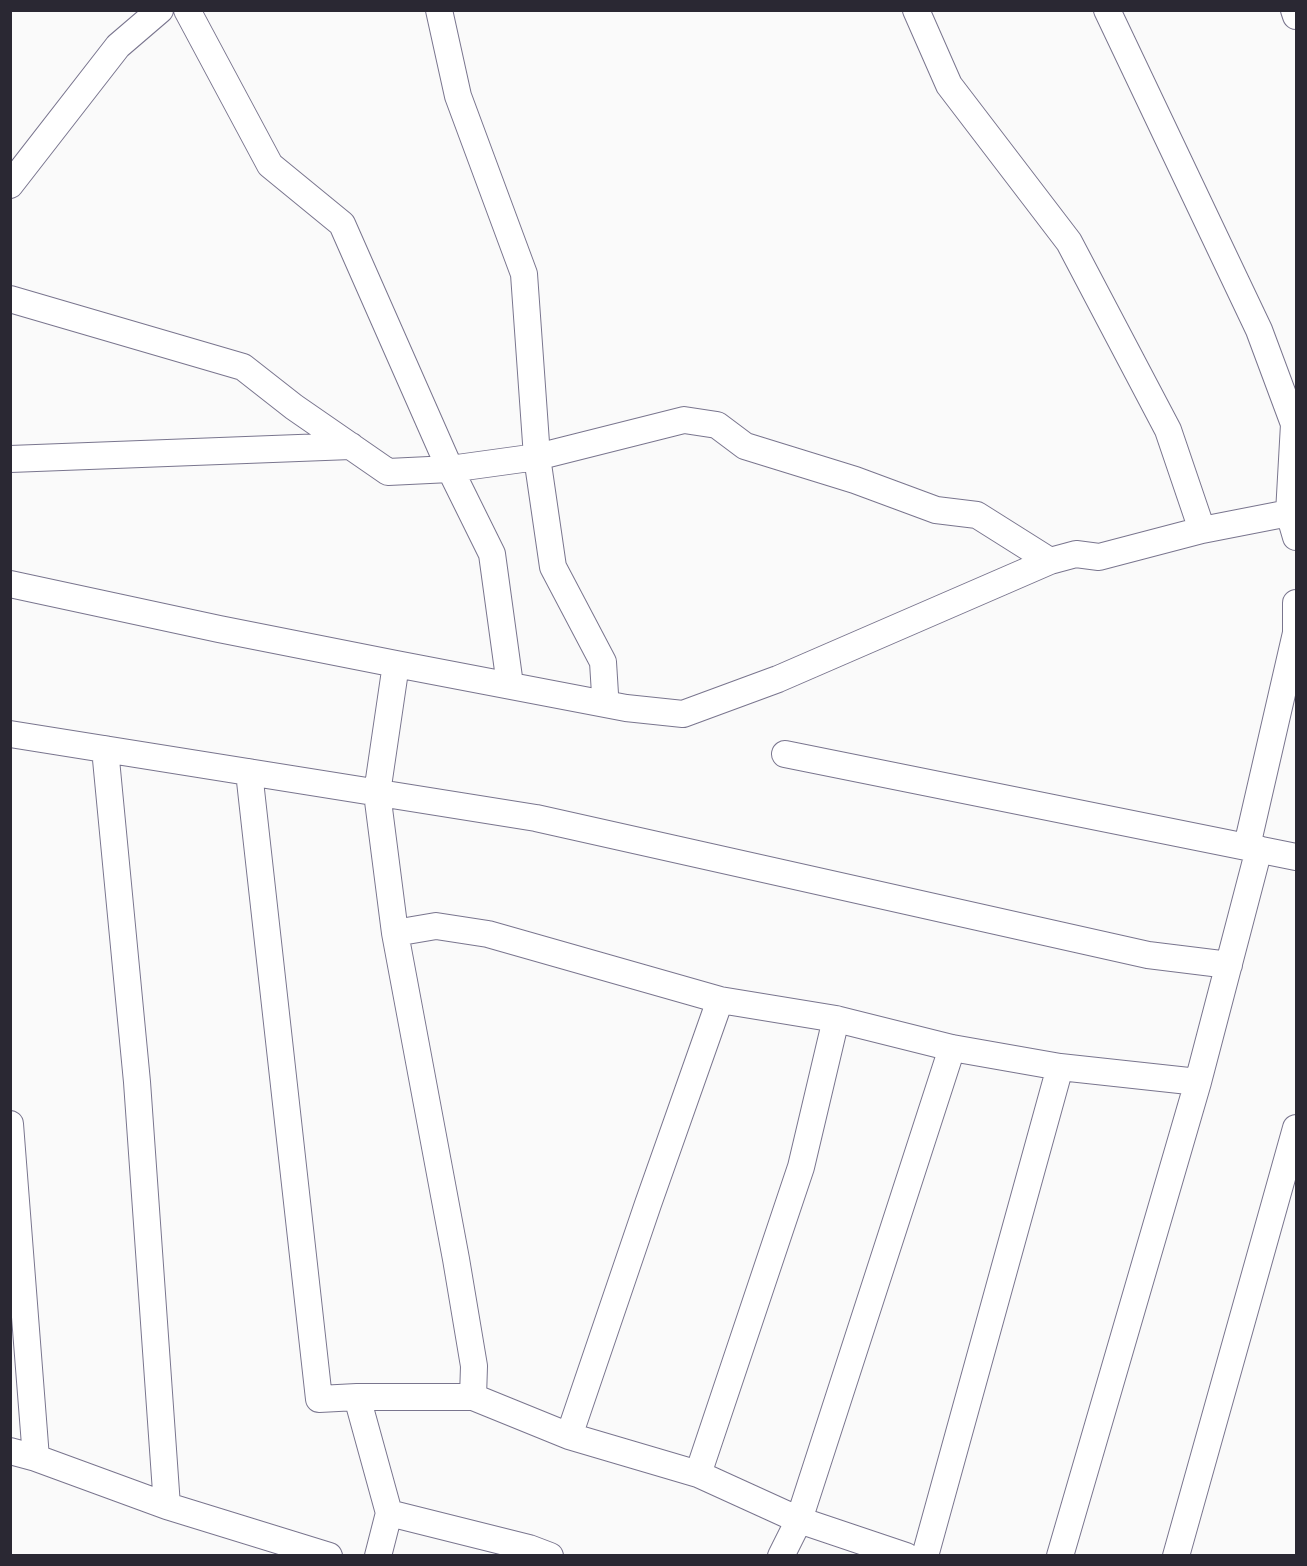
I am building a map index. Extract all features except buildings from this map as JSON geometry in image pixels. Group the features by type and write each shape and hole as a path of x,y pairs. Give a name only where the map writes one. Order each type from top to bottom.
{"street":[{"path":"10,185 118,46 160,10"},
{"path":"187,10 270,165 342,224 450,469 492,554 510,685"},
{"path":"439,10 458,96 524,274 537,457 553,567 603,662 605,694"},
{"path":"916,10 949,85 1069,242 1168,430 1202,530"},
{"path":"1107,10 1259,330 1294,424 1290,513 1296,537"},
{"path":"1294,10 1296,16"},
{"path":"10,298 243,367 294,407 388,472 450,469 537,457 684,420 717,425 745,446 855,480 936,510 977,515 1050,561"},
{"path":"10,459 351,446"},
{"path":"10,584 396,664 626,708 683,714 778,679 1050,561 1076,554 1100,557 1202,530 1290,513"},
{"path":"1060,1556 1230,965 1296,633 1296,603"},
{"path":"396,664 378,793 395,933 474,1366 473,1397"},
{"path":"10,734 536,818 1148,955 1230,965"},
{"path":"105,749 137,1082 167,1506"},
{"path":"785,754 1296,857"},
{"path":"249,772 320,1399 473,1397 570,1436 698,1474 799,1520 906,1556"},
{"path":"395,933 436,927 488,934 720,1000 836,1019 952,1048 1060,1067 1198,1082"},
{"path":"570,1436 720,1000"},
{"path":"698,1474 801,1167 836,1019"},
{"path":"781,1556 799,1520 952,1048"},
{"path":"925,1556 1060,1067"},
{"path":"10,1124 36,1458"},
{"path":"1176,1556 1296,1128"},
{"path":"357,1397 389,1513 378,1556"},
{"path":"10,1451 36,1458 167,1506 329,1556"},
{"path":"389,1513 529,1548 550,1556"}]}
